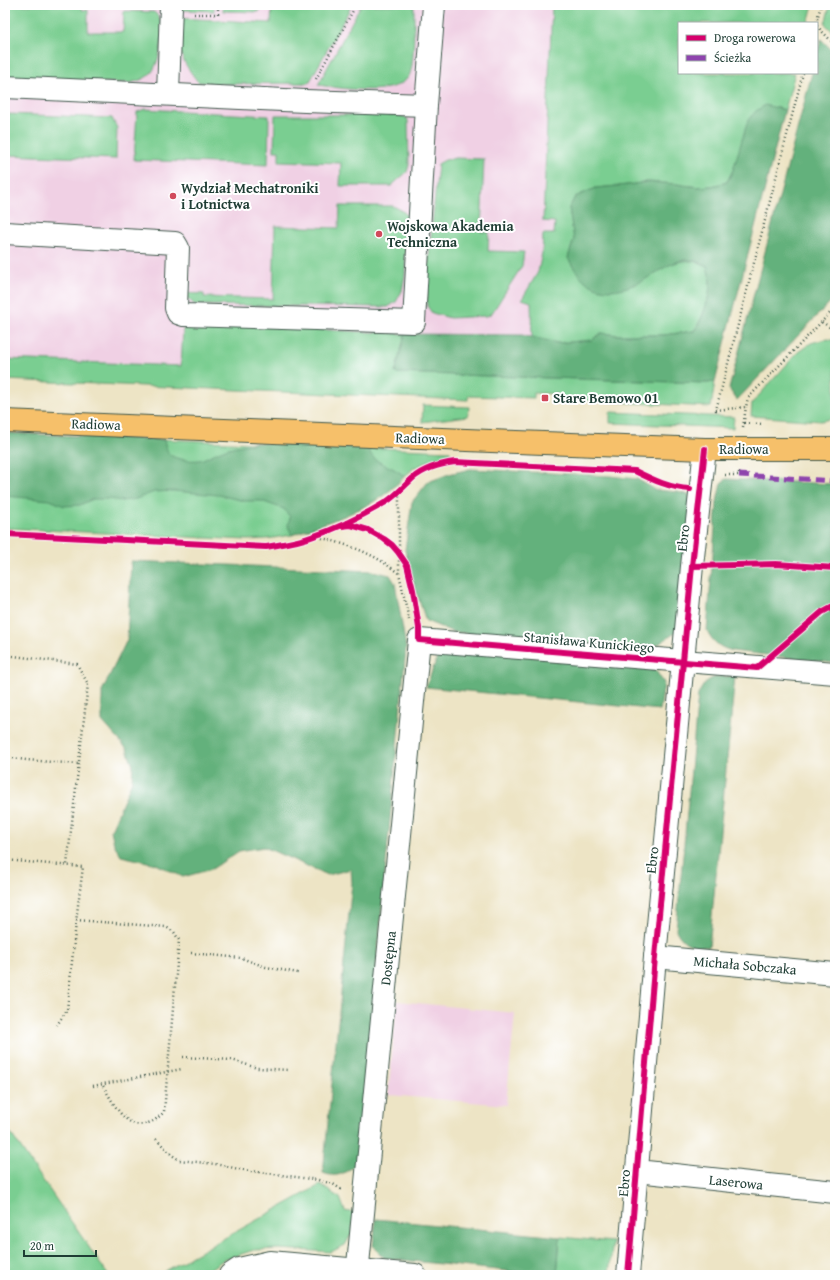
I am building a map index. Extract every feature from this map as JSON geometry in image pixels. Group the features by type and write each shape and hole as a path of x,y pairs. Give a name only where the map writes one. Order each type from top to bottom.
{"main road":[{"name":"Radiowa","path":"5,421 705,449 835,449"}],"street":[{"path":"5,233 175,243 178,248 176,308 178,312 184,315 414,322 426,105 434,5"},
{"path":"168,94 171,9"},
{"path":"5,87 426,105"},
{"name":"Ebro","path":"628,1275 655,957 705,449"},
{"name":"Stanisława Kunickiego","path":"419,640 835,673"},
{"name":"Dostępna","path":"358,1272 419,640"},
{"name":"Michała Sobczaka","path":"655,957 835,974"},
{"name":"Laserowa","path":"637,1172 835,1192"},
{"path":"230,1275 239,1269 270,1262 358,1272 415,1275"}],"path":[{"path":"171,9 218,14 218,5"},
{"path":"305,101 356,5"},
{"path":"816,22 821,5"},
{"path":"818,27 835,45"},
{"path":"803,74 716,410 746,407 748,398 835,308"},
{"path":"822,322 835,331"},
{"path":"402,489 398,496 399,574 412,634 419,640"},
{"path":"314,536 346,544 378,558 399,574"},
{"path":"392,545 406,565"},
{"path":"5,655 77,664 88,684 68,865"},
{"path":"5,757 79,764"},
{"path":"5,860 83,867 67,1010 57,1025"},
{"path":"76,920 166,927 174,932 179,940 164,1112 159,1118 141,1126 131,1124 123,1117 102,1084"},
{"path":"191,954 241,958 266,966 298,972"},
{"path":"183,1057 232,1060 257,1068 288,1070"},
{"path":"93,1086 182,1069"},
{"path":"156,1139 179,1160 318,1180 333,1184 343,1191"}],"shaded area":[{"name":"Wojskowa Akademia Techniczna","path":"5,5 784,5 678,22 678,74 795,74 715,382 181,366 5,359"},
{"path":"397,1001 515,1013 506,1105 388,1095"}],"green space":[{"path":"5,5 82,5 82,10 88,10 88,32 123,32 124,11 154,12 161,23 162,32 162,41 158,59 152,72 139,80 130,83 5,80"},
{"path":"181,5 214,5 214,11 181,10"},
{"path":"223,5 259,5 259,12 223,11"},
{"path":"272,5 352,5 309,83 224,84 198,82 186,65 180,52 180,18 271,23"},
{"path":"361,5 414,5 413,53 409,76 402,83 392,87 380,89 366,90 318,85"},
{"path":"552,5 813,5 808,22 678,22 678,74 795,74 785,110 775,107 733,170 727,182 712,186 698,187 647,182 596,188 575,197 569,208 574,239 568,258 634,285 660,269 678,262 697,262 707,266 710,280 709,294 703,315 694,331 664,335 618,335 601,333 592,340 557,343 532,337 531,302 522,299 538,272 542,253 543,234 554,234 555,222 543,221"},
{"path":"834,5 835,34 825,24 829,9"},
{"path":"821,39 835,53 835,297 737,400 729,389 812,74 818,74 818,51"},
{"path":"765,105 785,110 715,382 707,383 395,373 405,334 522,335 557,343 592,340 601,333 618,335 664,335 694,331 703,315 709,294 710,280 707,266 696,261 686,260 668,265 633,285 612,290 594,287 580,276 568,258 574,239 569,208 575,197 596,188 647,182 698,187 712,186 727,182 733,170 748,120 756,111"},
{"path":"145,109 269,116 268,165 134,160 137,112"},
{"path":"8,114 112,118 117,128 116,159 5,155 5,120"},
{"path":"275,115 400,115 407,118 409,165 407,172 391,186 340,186 341,163 279,161 279,151 274,151"},
{"path":"456,158 484,159 481,232 489,232 488,251 524,252 522,266 492,313 487,316 450,318 432,313 427,306 427,277 438,164 445,160"},
{"path":"340,206 393,206 403,211 407,216 405,275 402,291 396,302 388,307 195,305 184,295 184,293 204,294 204,297 273,299 275,226 339,228"},
{"path":"194,323 405,334 395,373 707,383 715,382 711,407 558,399 558,394 534,393 534,398 468,396 468,400 5,380 5,359 181,366 183,329"},
{"path":"829,339 835,341 835,418 821,421 751,416 752,403 798,352 811,343"},
{"path":"423,405 469,407 468,416 422,422"},
{"path":"610,412 734,417 733,428 610,423"},
{"path":"5,433 450,451 450,456 429,461 414,468 395,486 373,502 344,516 292,535 267,539 247,540 5,528"},
{"path":"5,433 164,440 169,454 176,458 191,460 200,460 232,447 256,443 368,448 376,460 405,476 381,497 367,505 338,518 292,535 288,526 290,517 284,509 261,501 244,501 219,495 173,491 154,492 136,499 122,501 93,499 80,505 64,506 50,500 5,496"},
{"path":"470,469 610,476 637,479 656,490 678,492 689,495 693,510 678,631 657,645 625,647 453,632 426,621 405,550 412,502 428,482 449,474"},
{"path":"726,479 835,484 835,663 733,651 717,644 711,638 707,630 717,502 721,483"},
{"path":"131,561 373,571 390,575 395,583 406,648 358,1163 342,1174 329,1175 323,1173 352,883 351,869 328,875 264,847 239,851 212,869 183,877 156,864 121,856 114,844 111,830 132,781 133,766 127,749 102,721 102,691 127,640"},
{"path":"447,649 654,668 664,683 660,710 426,687 437,658"},
{"path":"735,676 709,947 694,946 682,939 676,930 698,695 701,688 708,680 717,677"},
{"path":"5,1125 108,1275 5,1275"},
{"path":"320,1185 340,1198 345,1211 354,1213 352,1233 345,1245 331,1252 279,1249 254,1250 223,1260 201,1275 158,1275"},
{"path":"376,1219 560,1237 557,1275 384,1258 373,1246"},
{"path":"560,1237 613,1242 609,1272 603,1275 557,1275"}],"marked path":[{"path":"739,475 835,481"}],"cycle path":[{"path":"628,1275 655,957 692,566 705,449"},
{"path":"5,534 266,547 302,540 342,525 390,500 413,478 428,469 438,465 455,462 635,471 669,485 690,489"},
{"path":"342,526 351,525 368,530 384,539 392,545 407,565 413,590 419,628 419,640 757,668 822,612 835,605"},
{"path":"692,566 776,564 835,568"}],"place":[{"name":"Wydział Mechatroniki i Lotnictwa","path":"173,196"},
{"name":"Wojskowa Akademia Techniczna","path":"379,234"},
{"name":"Stare Bemowo 01","path":"545,398"}]}
